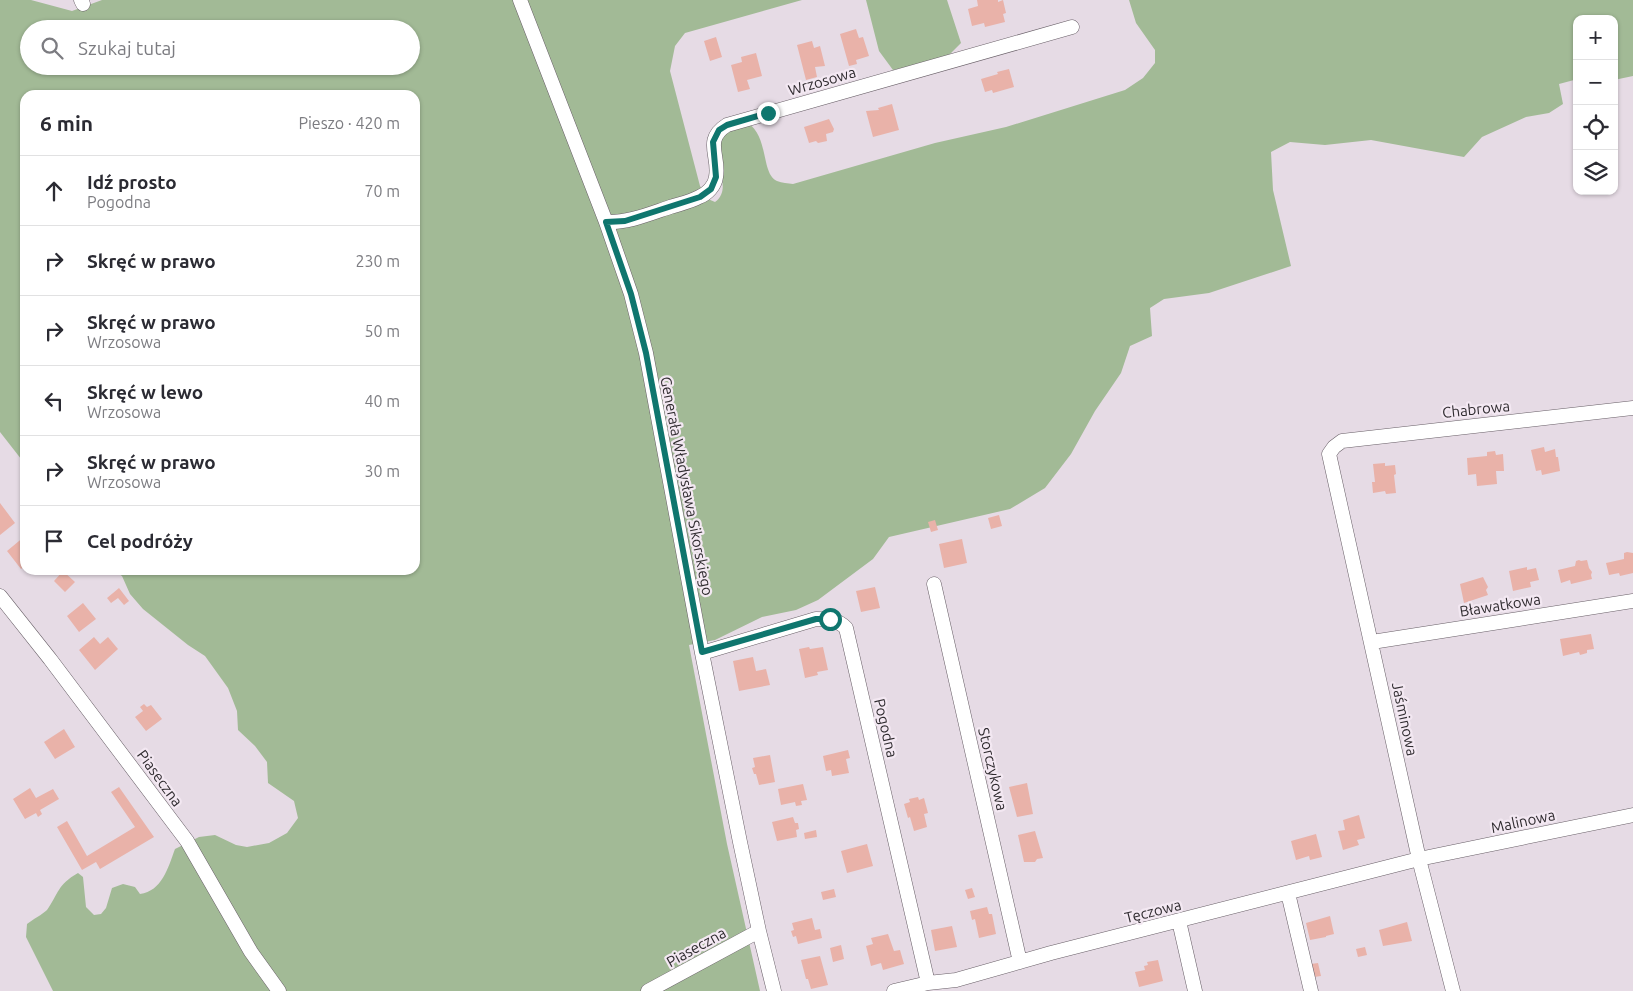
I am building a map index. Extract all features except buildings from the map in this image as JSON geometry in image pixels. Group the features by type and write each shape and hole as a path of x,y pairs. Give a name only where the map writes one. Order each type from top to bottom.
{"street":[{"name":"Generała Władysława Sikorskiego","path":"520,0 606,222 631,294 646,353 702,652 759,931 774,991"},
{"name":"Wrzosowa","path":"606,222 641,217 700,197 711,189 716,177 713,142 719,130 727,125 1072,27"},
{"name":"Chabrowa","path":"1329,454 1342,441 1633,408"},
{"name":"Jaśminowa","path":"1329,454 1419,859 1453,991"},
{"name":"Storczykowa","path":"934,584 1020,962"},
{"name":"Piaseczna","path":"0,596 50,659 187,841 251,952 279,991"},
{"name":"Bławatkowa","path":"1372,642 1633,601"},
{"name":"Pogodna","path":"702,652 816,619 830,619 840,622 846,628 928,983"},
{"name":"Malinowa","path":"1419,859 1633,814"},
{"name":"Tęczowa","path":"894,991 928,983 956,980 1419,859"},
{"path":"1288,893 1311,991"},
{"path":"1179,922 1195,991"},
{"name":"Piaseczna","path":"648,991 759,931"}],"green space":[{"path":"0,0 31,0 72,11 102,0 802,0 685,33 675,46 670,71 700,186 708,199 715,202 721,195 723,187 717,160 716,150 718,142 725,132 748,123 755,129 759,137 772,177 779,182 793,184 935,143 1006,127 1125,90 1143,78 1155,63 1155,50 1136,23 1129,0 1633,0 1633,76 1618,79 1618,15 1573,15 1573,80 1559,84 1563,104 1549,113 1526,117 1482,137 1464,157 1371,140 1325,145 1290,142 1271,152 1273,190 1291,266 1209,293 1164,299 1150,308 1152,336 1130,346 1121,373 1095,411 1071,454 1045,488 1010,509 889,537 873,559 818,600 796,610 762,617 715,640 689,645 727,844 760,991 53,991 26,937 27,924 47,910 62,885 71,877 78,873 83,877 86,907 94,915 101,914 106,908 112,888 123,884 135,887 140,894 148,892 163,877 175,849 199,837 215,835 236,845 247,847 269,843 287,833 298,818 294,801 268,783 267,762 255,746 238,730 237,711 228,688 205,656 188,645 143,609 130,594 120,575 420,575 420,90 20,90 20,458 0,432"},
{"path":"866,0 947,0 961,43 946,58 893,70 879,51"}],"route":[{"path":"768,113 727,125 719,130 713,142 716,177 711,189 700,197 641,217 625,221 606,222 631,294 646,353 702,652 816,619 830,619"}]}
